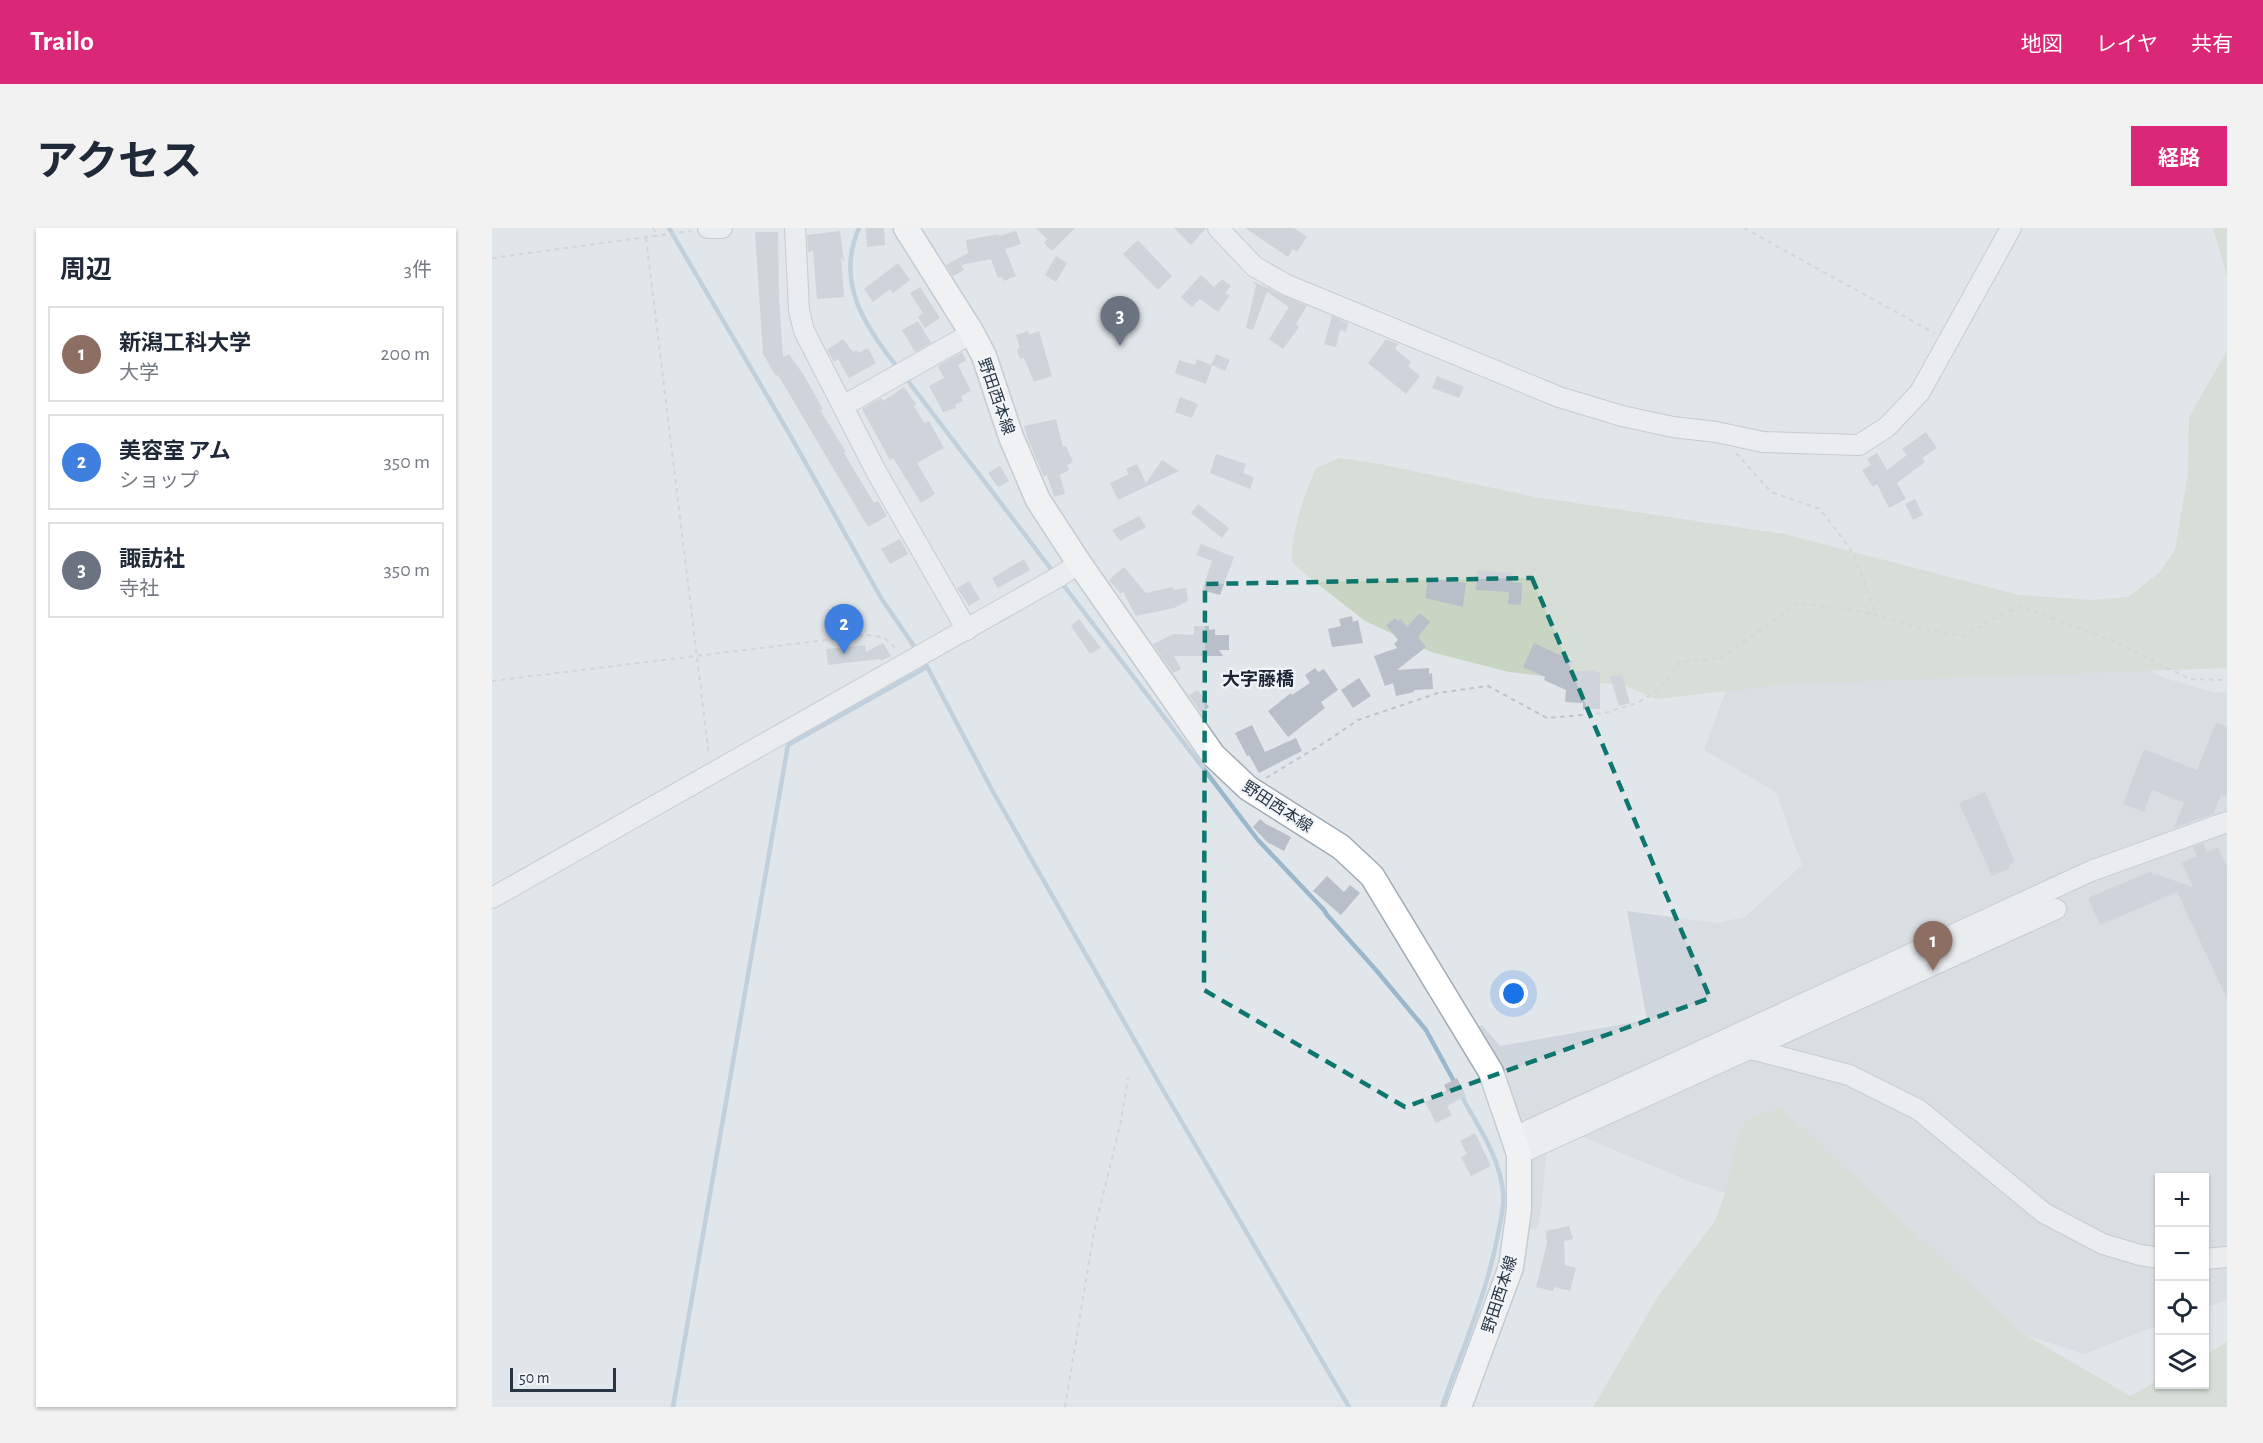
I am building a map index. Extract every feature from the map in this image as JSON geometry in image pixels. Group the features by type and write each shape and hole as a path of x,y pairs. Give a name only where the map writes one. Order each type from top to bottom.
{"main road":[{"name":"野田西本線","path":"906,228 972,333 986,362 1025,474 1038,500 1065,573 1213,755 1248,788 1341,847 1372,876 1491,1072 1522,1143 1519,1209 1510,1267 1459,1407"}],"street":[{"path":"708,228 722,228"},
{"path":"795,228 801,323 877,473 967,630"},
{"path":"1218,228 1255,267 1287,285 1559,397 1622,416 1763,442 1859,446 1887,427 1920,392 2011,228"},
{"path":"843,406 972,333"},
{"path":"492,898 1065,573"},
{"path":"1522,1143 2091,871 2227,822"},
{"path":"1522,1143 1748,1048 2056,909"},
{"path":"1748,1048 1849,1075 1919,1110 2044,1213 2103,1244 2155,1257"},
{"path":"2209,1259 2227,1257"}],"path":[{"path":"653,228 658,236"},
{"path":"1744,228 1947,340"},
{"path":"492,258 681,233"},
{"path":"646,238 709,756 713,773"},
{"path":"1716,432 1771,492 1820,509 1854,554 1876,615"},
{"path":"1248,788 1328,741 1358,720 1438,693 1488,686 1547,718 1605,713 1637,703 1665,683 1680,662 1720,658 1799,603 1876,615 1933,631 1964,636 2002,614 2021,607 2111,640 2190,678 2227,680"},
{"path":"492,681 875,635 917,659"},
{"path":"1065,1407 1094,1232 1121,1121 1128,1078"}],"highlighted area":[{"path":"1532,578 1710,998 1405,1107 1204,990 1205,584"}],"shaded area":[{"path":"1779,548 2095,643 2164,678 2217,693 2227,691 2227,1300 2209,1307 2209,1173 2155,1173 2155,1327 2084,1354 1928,1303 1820,1223 1691,1182 1581,1136 1546,1152 1542,1205 1537,1229 1525,1230 1528,1173 1471,1031 1482,1025 1500,1046 1647,1020 1627,911 1716,923 1745,917 1802,865 1776,792 1704,750"}],"green space":[{"path":"2213,228 2227,228 2227,277"},
{"path":"2227,351 2227,668 1789,684 1656,699 1626,686 1509,672 1431,652 1365,621 1292,562 1299,514 1316,468 1340,458 1380,464 1535,497 1784,534 2019,595 2090,600 2128,597 2159,573 2175,550 2188,473 2189,417"},
{"path":"1781,1108 2021,1332 2130,1396 2155,1382 2155,1389 2209,1389 2209,1353 2227,1342 2227,1407 1593,1407 1659,1295 1715,1221 1725,1194 1737,1141 1745,1122"}],"building":[{"path":"866,228 884,228 885,245 867,247"},
{"path":"1036,228 1075,228 1052,251 1044,243 1047,239"},
{"path":"1174,228 1206,228 1191,245"},
{"path":"1245,228 1294,228 1307,237 1297,252 1293,249 1288,257"},
{"path":"840,231 844,262 841,257 844,297 817,299 813,251 808,252 807,235"},
{"path":"1016,231 1021,244 1005,249 1016,276 1004,281 1002,277 998,278 991,259 961,265 964,270 953,276 946,265 968,253 966,240 999,234 999,236"},
{"path":"755,232 778,232 783,357 789,354 803,374 823,409 820,410 846,452 844,453 857,475 874,503 878,501 887,516 868,527 778,375 776,376 763,354"},
{"path":"1138,240 1172,276 1158,290 1123,254"},
{"path":"1056,256 1067,263 1056,282 1045,275"},
{"path":"898,263 910,280 893,293 890,289 873,302 864,289"},
{"path":"1201,275 1214,287 1222,279 1231,286 1225,293 1230,295 1218,312 1200,299 1192,307 1181,297"},
{"path":"1252,281 1307,306 1296,324 1299,327 1283,349 1269,339 1289,307 1267,292 1253,330 1246,328 1256,285"},
{"path":"920,287 940,318 925,328 918,317 923,313 910,293"},
{"path":"1332,316 1348,323 1346,332 1340,330 1336,347 1324,344"},
{"path":"918,321 931,343 915,352 902,330"},
{"path":"1028,331 1029,335 1039,331 1052,376 1034,382 1024,358 1020,359 1017,349 1020,348 1016,335"},
{"path":"843,339 853,352 857,350 858,353 868,348 876,363 849,378 838,359 834,362 827,350"},
{"path":"1386,339 1398,344 1395,349 1411,362 1408,366 1420,376 1406,394 1368,363"},
{"path":"962,352 966,360 958,365 971,391 961,396 963,401 955,405 956,408 943,412 929,386 944,378 938,366"},
{"path":"1216,354 1230,360 1225,371 1212,365 1206,384 1175,373 1179,360 1195,365 1197,359 1211,365"},
{"path":"1437,376 1464,387 1459,398 1432,388"},
{"path":"904,387 916,404 914,406 924,423 929,421 944,448 917,463 935,494 921,503 893,458 890,460 862,409 881,398 883,401"},
{"path":"1180,397 1198,404 1192,418 1175,412"},
{"path":"1056,419 1063,447 1066,446 1073,462 1067,465 1069,470 1060,475 1065,494 1054,497 1047,475 1044,477 1024,426"},
{"path":"1926,432 1937,448 1922,458 1925,462 1897,483 1906,499 1889,508 1877,484 1873,487 1862,470 1871,465 1867,459 1877,453 1887,470 1907,455 1902,449"},
{"path":"1216,454 1246,464 1243,473 1254,477 1250,489 1210,473"},
{"path":"1162,460 1179,471 1118,500 1110,483 1129,474 1126,469 1137,464 1146,483"},
{"path":"1000,466 1009,481 998,487 988,473"},
{"path":"1915,499 1923,515 1913,520 1905,504"},
{"path":"1198,504 1229,528 1222,538 1191,513"},
{"path":"1139,516 1146,527 1120,541 1112,530"},
{"path":"900,539 908,554 890,564 881,549"},
{"path":"1201,544 1234,557 1220,595 1202,590 1212,561 1196,555"},
{"path":"1024,559 1030,570 998,588 992,578"},
{"path":"1124,567 1146,593 1173,587 1173,590 1186,588 1188,601 1174,608 1136,616 1123,592 1121,594 1109,580"},
{"path":"1477,570 1513,573 1512,582 1522,583 1521,605 1508,604 1509,592 1476,590"},
{"path":"1428,578 1466,583 1463,607 1425,598"},
{"path":"969,581 980,599 969,606 957,588"},
{"path":"1420,613 1430,622 1418,637 1426,647 1397,670 1429,668 1429,674 1432,673 1433,689 1414,690 1414,692 1396,696 1393,683 1385,686 1374,656 1397,648 1394,644 1398,640 1386,625 1395,618 1398,621 1401,619 1407,627"},
{"path":"1352,616 1353,622 1358,620 1363,643 1332,647 1328,629 1341,626 1339,619"},
{"path":"1079,619 1101,648 1090,654 1071,626"},
{"path":"1194,626 1209,626 1209,630 1215,629 1215,635 1229,635 1229,650 1219,650 1223,656 1174,656 1181,669 1173,673 1153,644 1174,634 1194,635"},
{"path":"883,643 891,656 881,661 880,659 828,665 826,649 865,645 866,652"},
{"path":"1534,643 1573,661 1569,672 1592,670 1600,673 1600,709 1583,709 1583,703 1565,702 1566,690 1523,667"},
{"path":"1315,668 1318,672 1324,669 1338,690 1321,702 1325,708 1288,737 1268,711 1291,693 1292,695 1310,683 1305,675"},
{"path":"1622,675 1630,703 1619,706 1610,676"},
{"path":"1359,678 1371,696 1353,708 1341,690"},
{"path":"1198,690 1209,707 1201,713 1189,695"},
{"path":"2216,723 2227,727 2227,797 2221,795 2213,814 2174,828 2184,803 2152,790 2144,812 2123,804 2144,749 2197,770"},
{"path":"1252,725 1265,752 1296,738 1302,751 1259,773 1235,733"},
{"path":"1985,792 2015,862 2009,865 2010,868 1992,876 1959,803"},
{"path":"1260,819 1291,837 1284,851 1267,842 1253,827"},
{"path":"2203,843 2207,852 2218,847 2227,866 2227,999 2177,892 2100,925 2088,898 2151,871 2154,878 2155,874 2193,887 2182,863 2197,856 2193,847"},
{"path":"1327,876 1344,892 1350,885 1360,893 1341,915 1313,891"},
{"path":"1457,1078 1466,1096 1447,1106 1452,1115 1436,1123 1425,1102 1447,1091 1444,1085"},
{"path":"1475,1133 1491,1166 1471,1176 1461,1157 1467,1154 1460,1141"},
{"path":"1569,1226 1573,1239 1564,1241 1565,1265 1576,1268 1570,1291 1554,1287 1553,1291 1536,1287 1547,1243 1546,1231"}],"waterway":[{"path":"669,228 790,435 881,598 918,652"},
{"path":"859,228 852,248 850,267 857,303 875,336 898,368"},
{"path":"905,377 1054,573"},
{"path":"1061,582 1258,840 1324,910 1426,1030 1455,1083"},
{"path":"923,659 992,790 1163,1090 1349,1407"},
{"path":"673,1407 788,745 927,667"},
{"path":"1442,1407 1487,1278 1503,1200 1494,1157 1460,1093"}],"place":[{"name":"諏訪社","path":"1120,346"},
{"name":"美容室 アム","path":"844,654"},
{"name":"新潟工科大学","path":"1933,971"}],"district":[{"name":"大字藤橋","path":"1258,679"}]}
